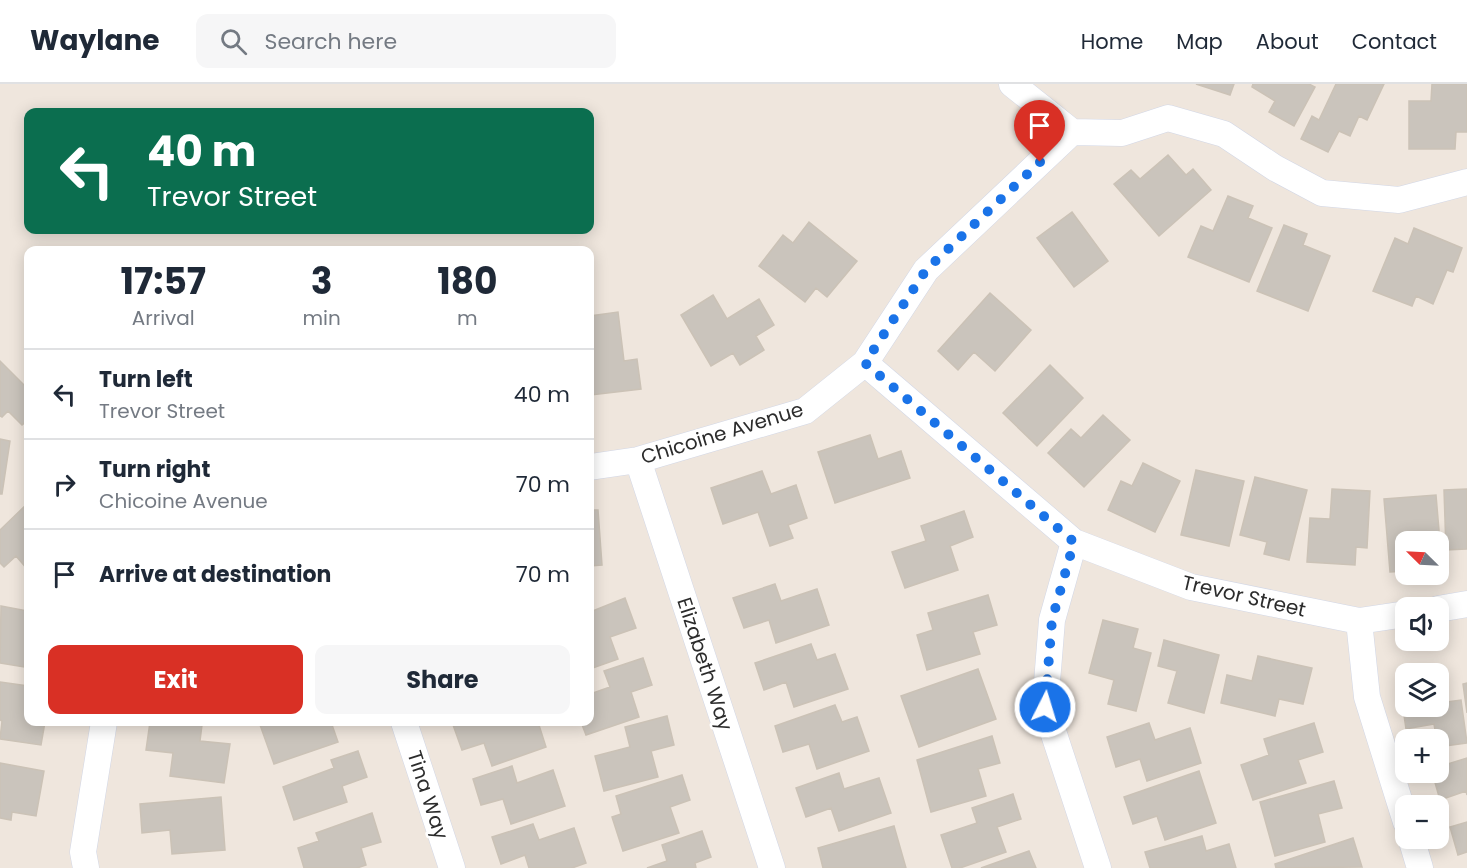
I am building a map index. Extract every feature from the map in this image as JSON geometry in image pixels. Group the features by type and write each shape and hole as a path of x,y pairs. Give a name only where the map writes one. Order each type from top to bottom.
{"street":[{"path":"1012,84 1072,132 1122,133 1168,118 1224,134 1275,168 1322,193 1399,200 1467,182"},
{"name":"Chicoine Avenue","path":"594,466 638,460 805,411 865,363 926,270 1072,132"},
{"name":"Trevor Street","path":"865,363 1074,542 1191,587 1359,621 1395,616"},
{"name":"Elizabeth Way","path":"638,460 772,868"},
{"path":"1074,542 1052,620 1045,707 1098,868"},
{"path":"1449,607 1467,604"},
{"path":"1359,621 1367,697 1398,795"},
{"path":"86,868 83,852 103,726"},
{"name":"Tina Way","path":"405,726 452,868"},
{"path":"1414,849 1420,868"}],"building":[{"path":"1196,84 1234,84 1230,95"},
{"path":"1253,84 1309,84 1315,87 1294,126 1269,112 1275,101 1252,87"},
{"path":"1336,84 1384,84 1367,120 1359,116 1350,136 1339,131 1328,152 1301,139 1312,116 1319,120"},
{"path":"1432,84 1467,84 1467,132 1456,132 1455,149 1409,149 1409,101 1431,101"},
{"path":"1168,155 1186,175 1193,169 1211,190 1159,236 1114,184 1131,170 1140,179"},
{"path":"1228,196 1253,206 1248,218 1272,228 1249,282 1188,257 1201,226 1213,231"},
{"path":"1072,212 1108,261 1074,287 1037,238"},
{"path":"809,222 857,261 827,297 816,288 805,302 759,266 783,235 793,243"},
{"path":"1284,225 1307,234 1303,245 1330,256 1308,311 1257,291"},
{"path":"1414,228 1462,248 1453,272 1447,270 1433,304 1416,296 1412,306 1373,291 1395,238 1408,244"},
{"path":"990,293 1031,330 995,371 974,352 958,370 938,351"},
{"path":"713,295 727,319 759,299 774,325 756,336 764,350 740,365 733,353 711,366 681,315"},
{"path":"618,312 624,361 637,359 641,389 594,395 594,315"},
{"path":"0,361 24,385 24,423 22,425 8,411 2,417 0,416"},
{"path":"1050,365 1083,398 1037,446 1003,413"},
{"path":"1103,415 1130,440 1084,487 1048,453 1071,429 1081,438"},
{"path":"870,435 878,459 901,451 910,478 835,503 818,452"},
{"path":"0,439 10,441 2,494 0,494"},
{"path":"1143,463 1180,481 1155,532 1108,510 1121,481 1132,486"},
{"path":"1196,470 1244,481 1229,546 1181,535"},
{"path":"762,471 771,494 796,485 807,518 788,525 793,538 770,546 758,512 723,524 711,488"},
{"path":"1255,477 1307,490 1289,560 1264,554 1267,542 1240,535"},
{"path":"1332,489 1370,491 1367,548 1356,547 1355,565 1307,562 1310,518 1330,519"},
{"path":"1467,489 1467,549 1449,550 1449,531 1445,531 1444,490"},
{"path":"1436,495 1439,531 1395,531 1395,572 1390,572 1384,499"},
{"path":"24,507 24,565 16,556 4,567 0,563 0,530"},
{"path":"594,510 598,510 602,565 594,566"},
{"path":"964,511 973,537 950,546 958,570 905,588 892,552 926,541 921,526"},
{"path":"775,584 781,601 817,589 829,625 776,643 769,620 744,628 733,598"},
{"path":"988,595 997,625 973,632 980,654 927,670 917,635 933,630 928,613"},
{"path":"625,598 636,628 610,637 618,659 594,668 594,610"},
{"path":"1,606 24,610 24,667 0,663"},
{"path":"1103,620 1138,629 1133,648 1151,653 1136,711 1108,704 1114,680 1089,673"},
{"path":"1164,640 1219,655 1204,713 1168,703 1177,671 1158,666"},
{"path":"811,644 817,660 835,654 848,689 794,707 786,682 764,690 755,663"},
{"path":"1258,656 1312,668 1303,704 1279,699 1275,716 1221,703 1227,675 1252,681"},
{"path":"643,658 652,685 631,692 639,717 586,735 583,726 594,726 594,693 610,687 604,671"},
{"path":"978,669 996,719 919,747 901,696"},
{"path":"0,682 24,685 24,726 44,726 41,745 0,739 2,721 0,720"},
{"path":"1467,683 1467,713 1463,684"},
{"path":"1461,700 1467,743 1449,745 1449,729 1435,729 1434,724 1406,729 1404,717 1449,717 1449,702"},
{"path":"835,705 842,722 857,717 869,751 817,769 809,744 783,752 775,726"},
{"path":"667,716 674,745 651,751 658,777 604,791 595,756 630,747 625,727"},
{"path":"1149,723 1155,740 1190,728 1201,763 1147,781 1140,759 1116,767 1107,737"},
{"path":"1314,723 1323,752 1298,760 1306,783 1253,800 1241,765 1269,755 1264,739"},
{"path":"149,726 202,726 200,741 230,744 224,783 170,776 173,753 146,750"},
{"path":"260,726 332,726 338,742 274,764"},
{"path":"453,726 539,726 546,747 492,766 484,743 462,750"},
{"path":"992,736 1000,763 978,769 986,796 931,812 917,760"},
{"path":"358,751 367,777 342,786 347,802 294,820 283,787 334,768 331,760"},
{"path":"1467,758 1467,795 1466,791 1449,797 1449,795 1439,795 1435,783 1449,783 1449,764"},
{"path":"0,763 44,771 36,816 12,812 11,820 0,818"},
{"path":"512,766 517,783 553,770 565,806 511,824 503,799 481,805 473,779"},
{"path":"1199,771 1216,823 1165,840 1157,816 1133,824 1124,797"},
{"path":"839,773 844,789 879,778 891,813 839,831 831,808 806,817 796,788"},
{"path":"682,775 690,800 670,807 679,833 623,851 612,817 621,814 616,796"},
{"path":"1334,781 1342,808 1318,814 1325,842 1275,856 1260,802"},
{"path":"1013,794 1021,819 997,827 1006,852 960,868 952,868 941,835 977,823 972,808"},
{"path":"221,797 225,850 172,854 170,830 142,833 140,804"},
{"path":"372,813 381,842 361,848 366,865 357,868 304,868 298,848 319,841 316,833"},
{"path":"1467,822 1467,852 1458,855 1450,827"},
{"path":"533,824 539,840 574,828 586,863 572,868 529,868 525,855 501,864 492,837"},
{"path":"894,826 906,868 823,868 818,848"},
{"path":"702,831 711,857 695,863 696,868 647,868 667,861 662,845"},
{"path":"1202,836 1206,851 1229,844 1236,868 1150,868 1145,852"},
{"path":"1353,838 1362,867 1276,868 1275,864"},
{"path":"1029,851 1036,868 981,868"}],"route":[{"path":"1040,162 926,270 865,363 1074,542 1052,620 1045,707"}]}
